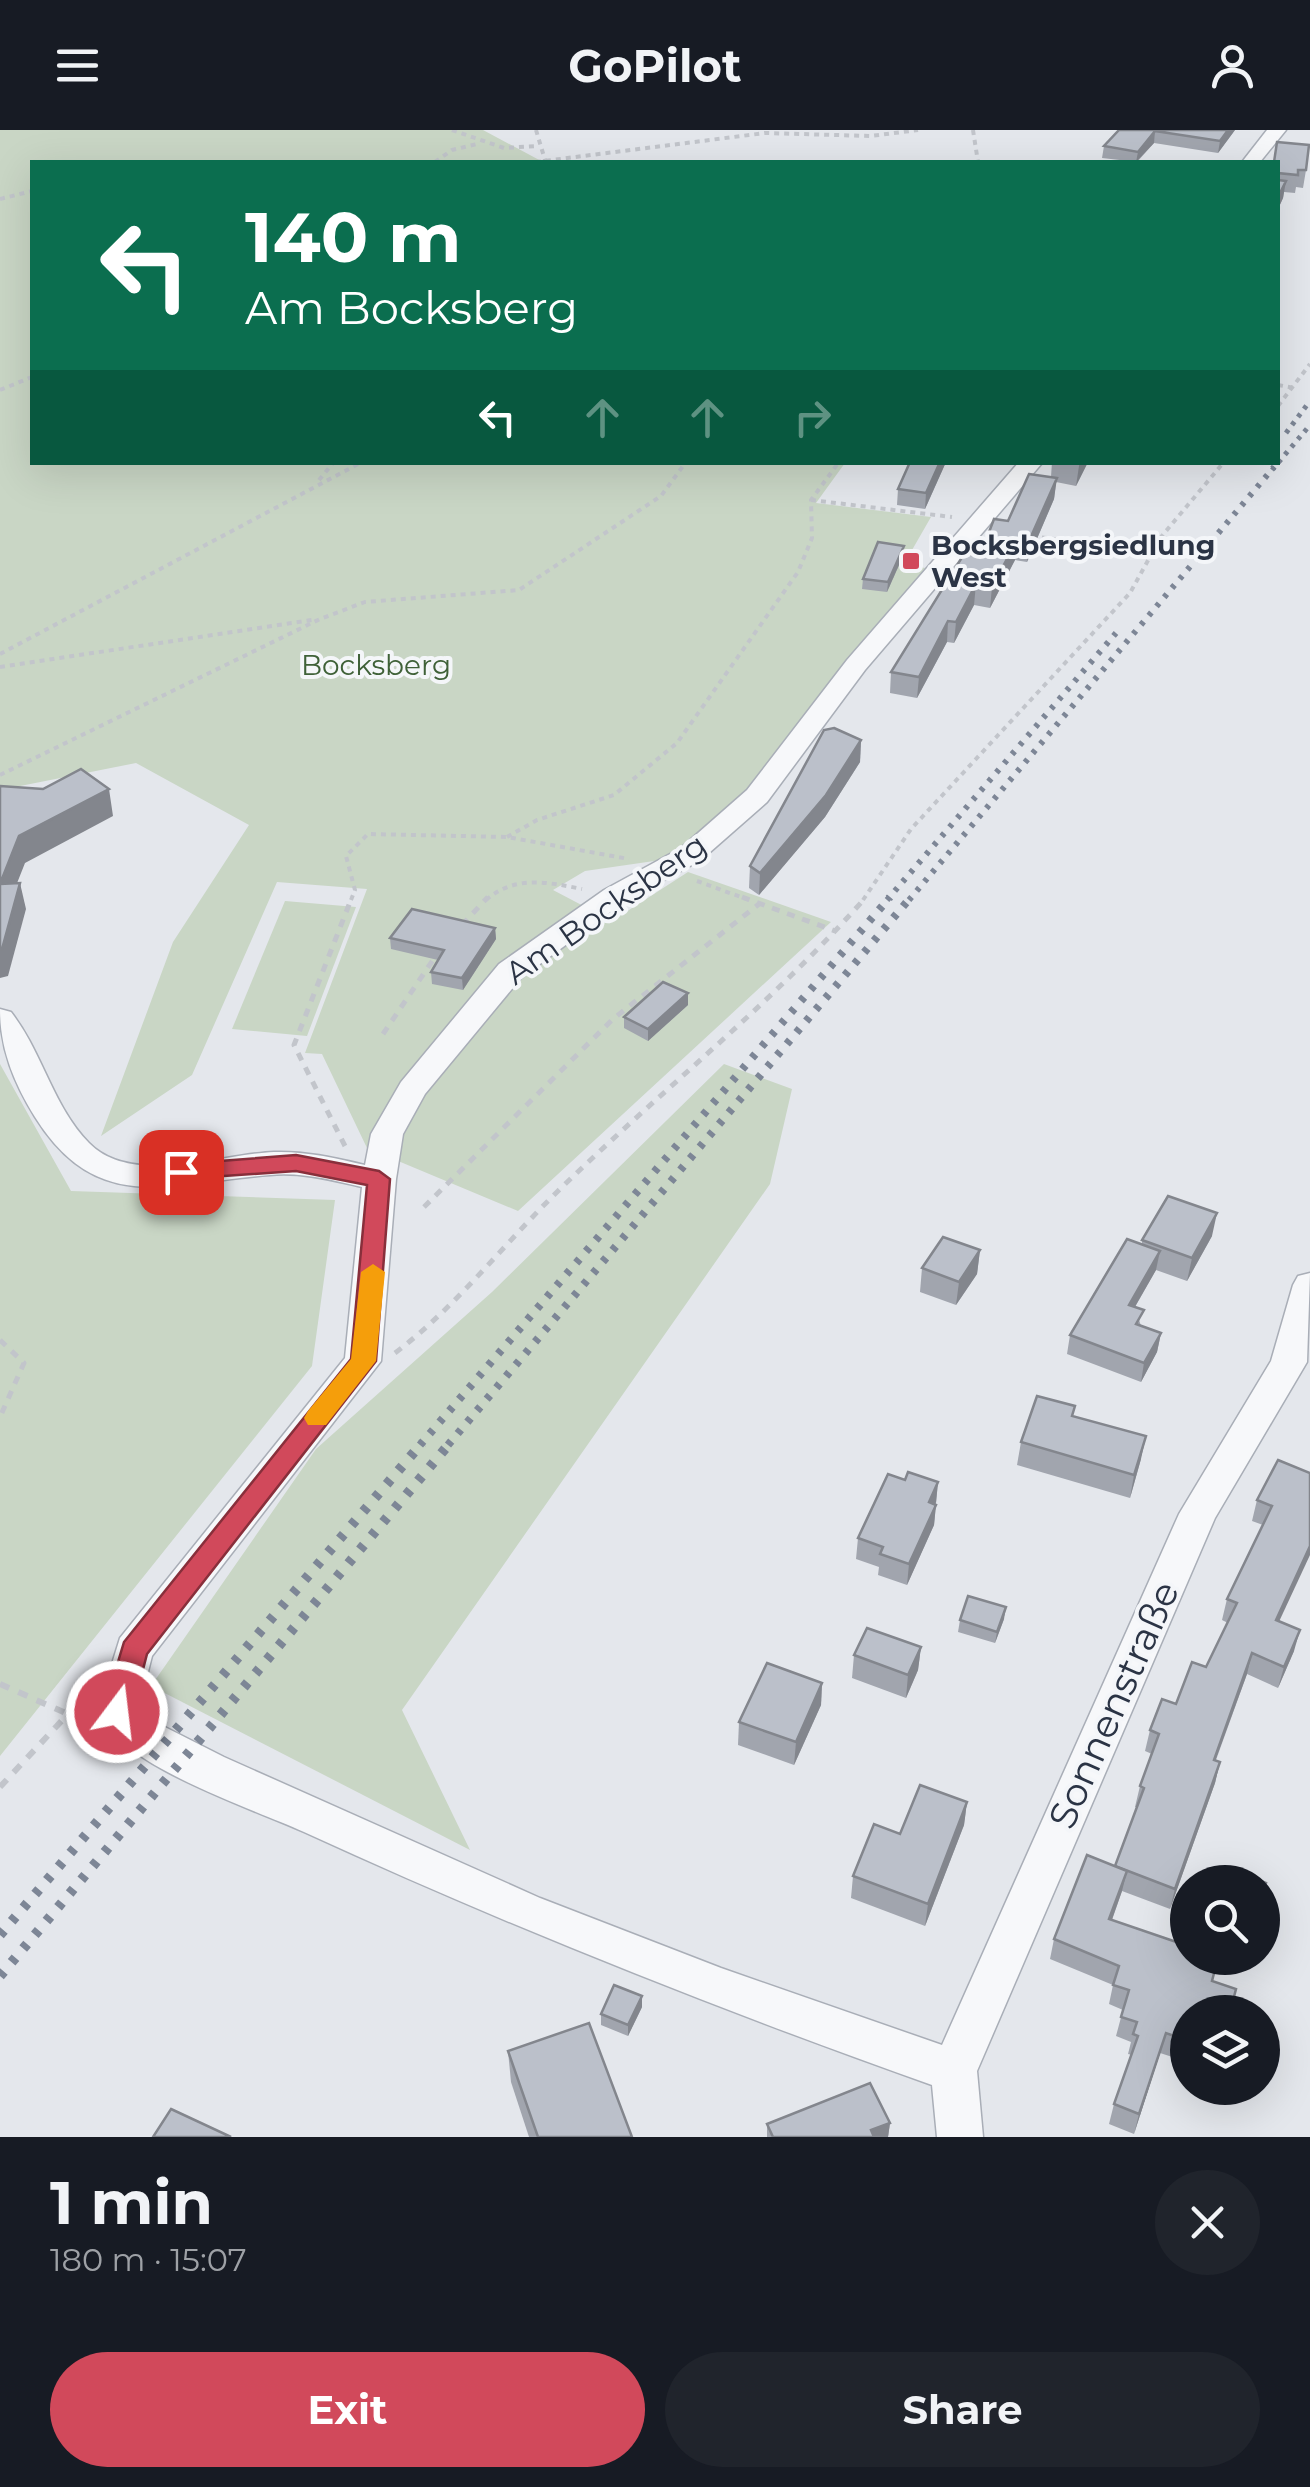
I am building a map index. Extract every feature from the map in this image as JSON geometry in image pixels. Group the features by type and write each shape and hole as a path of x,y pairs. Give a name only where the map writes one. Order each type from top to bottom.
{"street":[{"path":"1253,160 1278,130"},
{"name":"Am Bocksberg","path":"363,1361 379,1179 387,1134 412,1089 458,1028 510,971 614,896 666,870 757,796 856,665 1029,465"},
{"path":"9,1029 32,1084 58,1127 84,1158 107,1171 142,1175 296,1163 379,1179"},
{"name":"Sonnenstraße","path":"960,2137 954,2071 1198,1514 1288,1362 1310,1285"},
{"path":"363,1361 134,1650 117,1712 140,1734 209,1770 525,1912 718,1988 954,2071"}],"path":[{"path":"452,130 480,143 504,148 537,146"},
{"path":"536,130 537,146 544,160 765,133 871,136 918,130"},
{"path":"973,130 978,160"},
{"path":"438,160 452,150 480,143"},
{"path":"0,199 30,192"},
{"path":"1280,404 1310,364"},
{"path":"0,390 30,378"},
{"path":"1280,385 1294,388"},
{"path":"318,482 332,465"},
{"path":"0,654 355,465"},
{"path":"0,775 320,619 365,602 519,590 661,496 684,465"},
{"path":"811,500 837,465"},
{"path":"363,1361 398,1352 424,1331 558,1191 755,1014 864,898 911,829 1130,593 1153,553 1222,465"},
{"path":"811,500 1153,553"},
{"path":"507,837 537,819 612,797 668,754 718,694 752,634 801,571 817,524 811,500"},
{"path":"0,666 320,619"},
{"path":"379,1179 350,1155 294,1045 355,890 346,856 368,834 507,837 591,849 666,870 835,930"},
{"path":"462,925 487,895 528,878 614,896"},
{"path":"424,1207 613,1019 760,904"},
{"path":"383,1034 437,955"},
{"path":"0,1340 24,1362 0,1417"},
{"path":"0,1684 68,1714 0,1787"}],"green space":[{"name":"Bocksberg","path":"0,130 483,130 539,160 30,160 30,465 844,465 816,503 931,517 904,564 925,568 748,791 668,859 585,871 553,890 612,921 688,872 831,922 518,1211 367,1148 322,1054 305,1053 367,889 277,882 192,1075 101,1136 173,942 249,825 136,763 0,790"},
{"path":"285,901 356,907 307,1036 232,1029"},
{"path":"0,1064 71,1191 335,1200 312,1366 0,1756"},
{"path":"724,1064 792,1089 770,1184 402,1710 470,1850 151,1686 316,1449 492,1292"}],"building":[{"path":"1119,130 1228,130 1220,141 1155,131 1138,152 1104,146"},
{"path":"1277,142 1309,145 1306,170 1298,170 1298,175 1280,173 1280,160 1274,160"},
{"path":"909,465 939,465 926,493 898,489"},
{"path":"1029,474 1057,478 1029,541 1017,540 992,587 976,584 956,622 948,621 919,677 891,672 964,554 980,556 994,519 1008,521"},
{"path":"878,542 904,546 888,582 863,579"},
{"path":"834,728 861,740 826,795 760,873 750,866 824,730"},
{"path":"81,769 109,789 19,836 0,884 0,786 43,789"},
{"path":"20,883 2,949 0,949 0,884"},
{"path":"412,909 495,928 462,978 431,972 444,950 390,938"},
{"path":"663,982 688,993 648,1029 624,1017"},
{"path":"1168,1196 1217,1213 1192,1258 1142,1240"},
{"path":"943,1237 980,1250 959,1282 922,1268"},
{"path":"1127,1239 1160,1251 1129,1305 1144,1310 1136,1324 1161,1333 1144,1363 1070,1335"},
{"path":"1037,1396 1075,1406 1072,1416 1146,1436 1134,1475 1021,1442"},
{"path":"1278,1460 1310,1473 1310,1546 1276,1620 1300,1630 1284,1667 1252,1653 1214,1760 1220,1762 1184,1865 1170,1865 1170,1887 1115,1866 1144,1788 1140,1786 1159,1734 1150,1730 1162,1699 1176,1704 1192,1662 1206,1667 1237,1603 1227,1599 1272,1506 1257,1500"},
{"path":"908,1472 938,1482 929,1502 936,1505 909,1564 880,1554 883,1547 858,1538 888,1474 905,1480"},
{"path":"968,1596 1006,1607 997,1632 960,1620"},
{"path":"867,1628 921,1647 908,1675 854,1655"},
{"path":"767,1663 822,1683 796,1742 739,1722"},
{"path":"920,1785 967,1802 928,1904 853,1876 874,1824 900,1834"},
{"path":"1087,1855 1127,1871 1109,1919 1170,1940 1170,1975 1214,1975 1212,1981 1236,1989 1234,1995 1170,1995 1170,2034 1166,2033 1139,2114 1114,2104 1138,2036 1133,2034 1137,2022 1121,2017 1129,1990 1113,1985 1119,1966 1054,1939"},
{"path":"614,1985 642,1996 628,2025 601,2014"},
{"path":"589,2023 632,2137 538,2137 508,2051"},
{"path":"870,2083 890,2123 871,2130 874,2137 773,2137 767,2124"},
{"path":"171,2109 231,2137 153,2137"}],"railway":[{"path":"1286,433 1310,401"},
{"path":"1280,461 1310,425"},
{"path":"1272,470 1276,465"},
{"path":"909,900 1274,467"},
{"path":"887,900 1116,633"},
{"path":"420,1445 890,897"},
{"path":"448,1445 911,897"},
{"path":"0,1935 422,1443"},
{"path":"0,1976 450,1443"}],"slow traffic":[{"path":"317,1418 363,1361 373,1272"}],"place":[{"name":"Bocksbergsiedlung West","path":"911,561"}],"route":[{"path":"117,1712 134,1650 363,1361 379,1179 296,1163 181,1172"}]}
